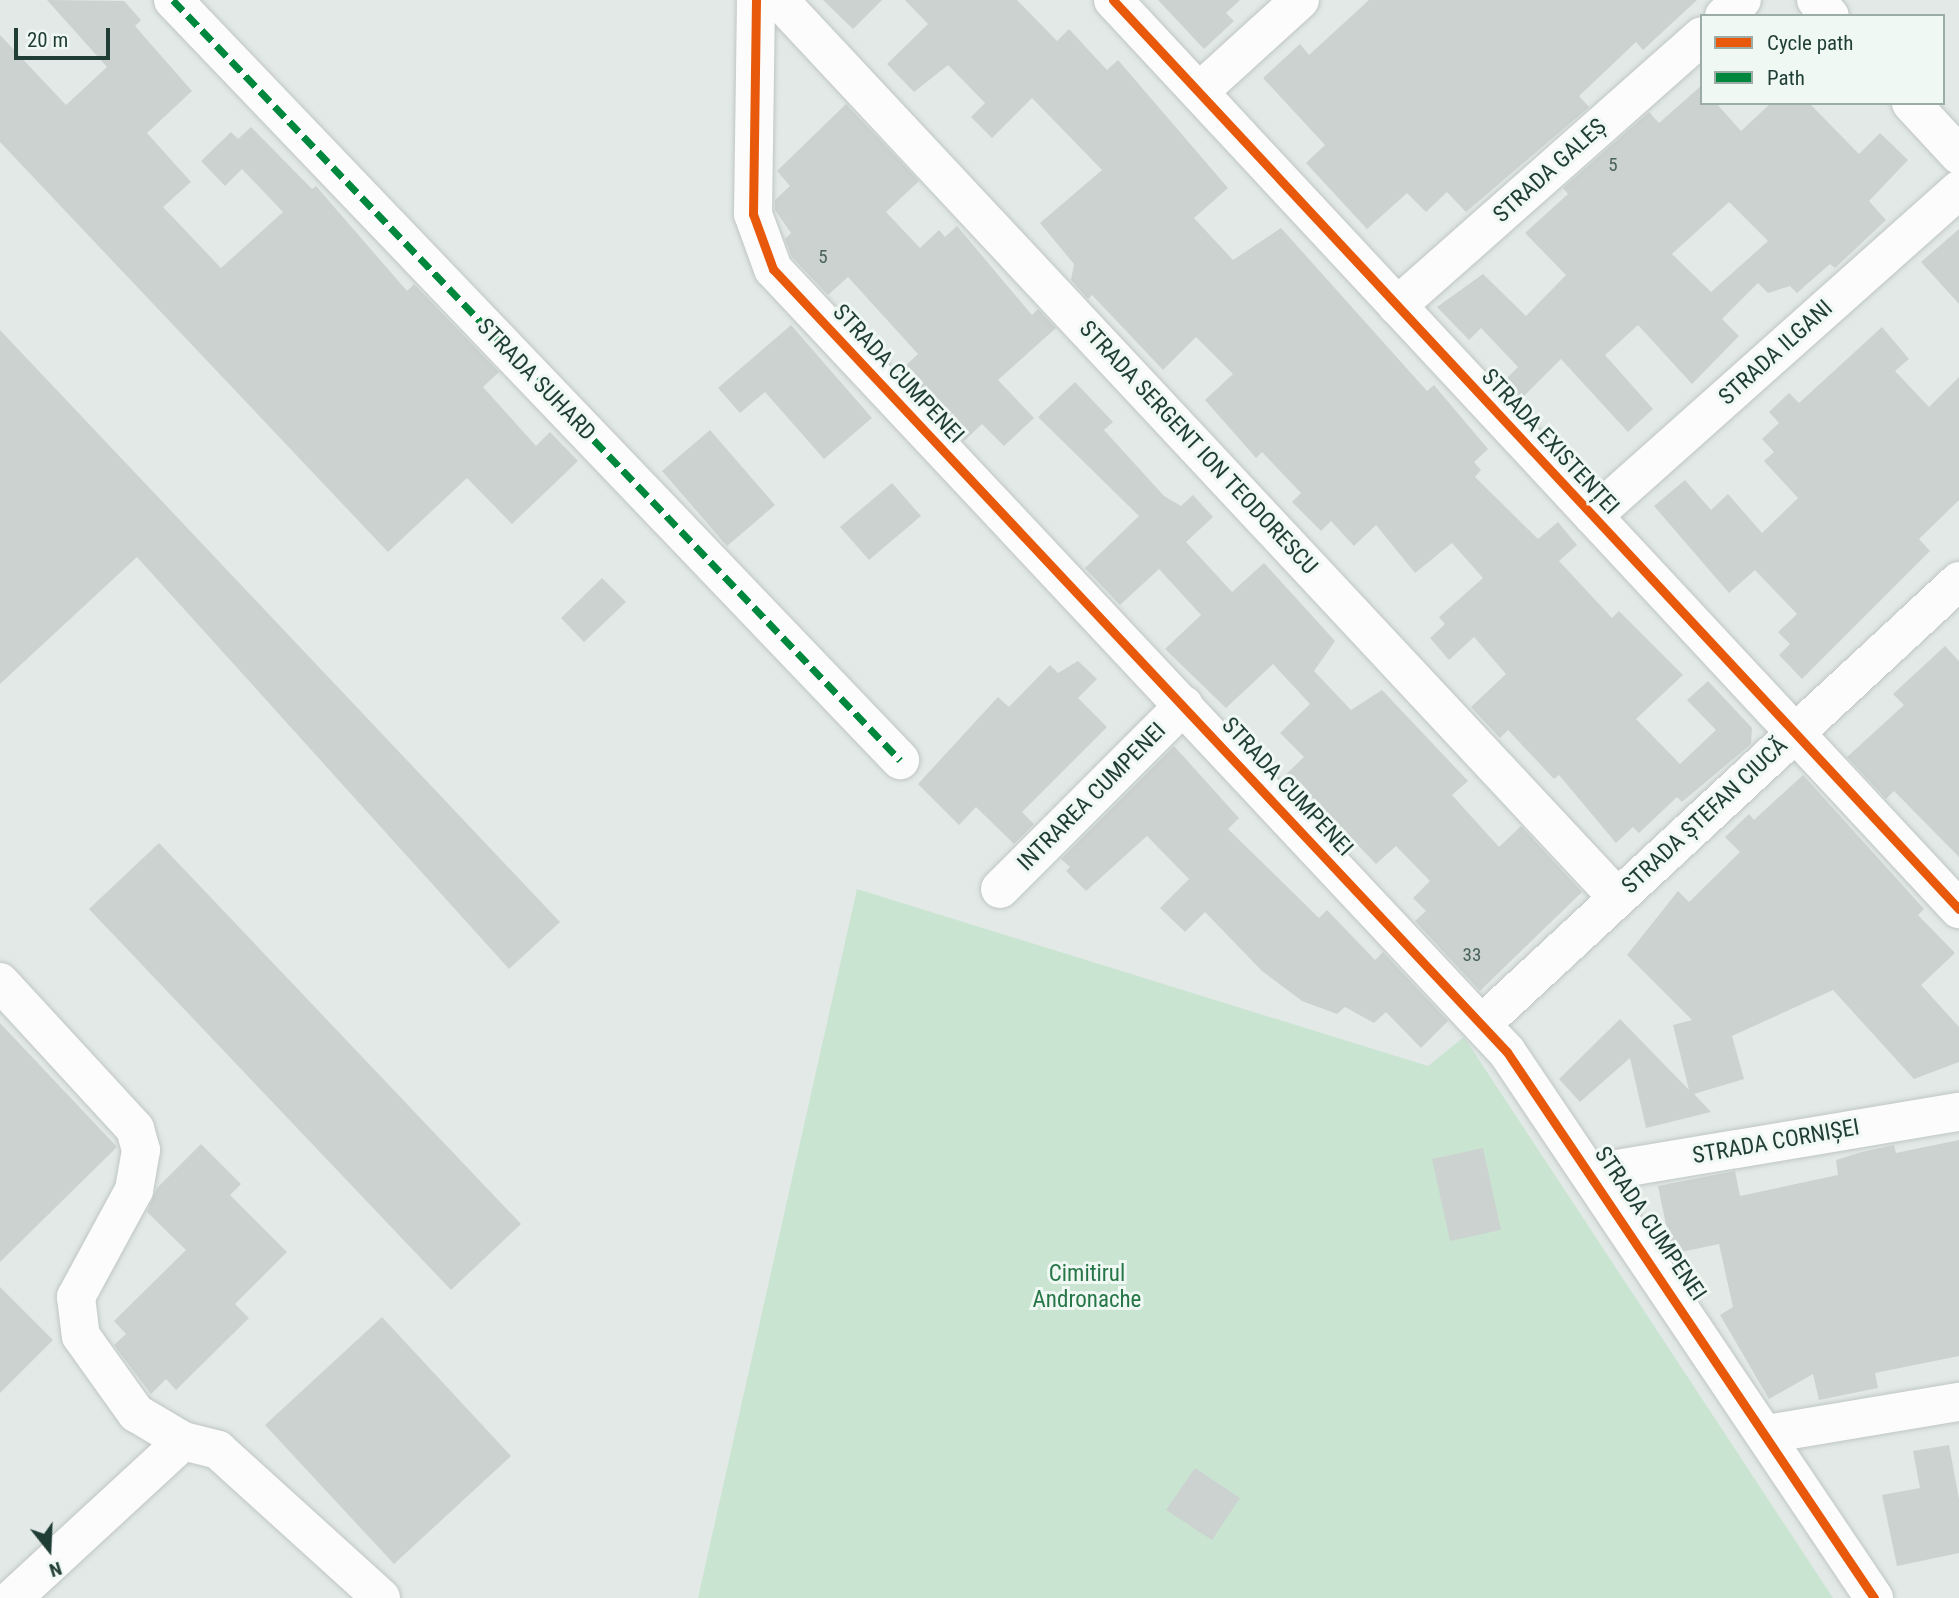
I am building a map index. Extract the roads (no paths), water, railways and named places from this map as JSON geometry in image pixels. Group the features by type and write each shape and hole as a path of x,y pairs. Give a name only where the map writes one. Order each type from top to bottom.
{"street":[{"name":"STRADA SUHARD","path":"173,0 900,760"},
{"name":"STRADA CUMPENEI","path":"756,0 753,214 765,256 1482,1024 1593,1173 1874,1598"},
{"name":"STRADA SERGENT ION TEODORESCU","path":"779,0 1618,897"},
{"name":"STRADA EXISTENȚEI","path":"1113,0 1593,516 1792,735 1959,909"},
{"path":"1200,91 1300,0"},
{"path":"1726,14 1742,0"},
{"path":"1816,0 1828,14"},
{"name":"STRADA GALEȘ","path":"1397,306 1700,38"},
{"path":"1913,105 1959,155"},
{"name":"STRADA ILGANI","path":"1593,516 1959,190"},
{"name":"STRADA ȘTEFAN CIUCĂ","path":"1482,1024 1792,735 1955,591"},
{"name":"INTRAREA CUMPENEI","path":"1000,889 1184,705"},
{"path":"0,982 135,1129 141,1150 134,1190 76,1297 80,1336 136,1413 183,1441 218,1450 381,1598"},
{"name":"STRADA CORNIȘEI","path":"1593,1173 1959,1112"},
{"path":"1767,1434 1959,1402"},
{"path":"13,1598 183,1441"}],"park label":[{"name":"Cimitirul Andronache","path":"1087,1287"}]}
